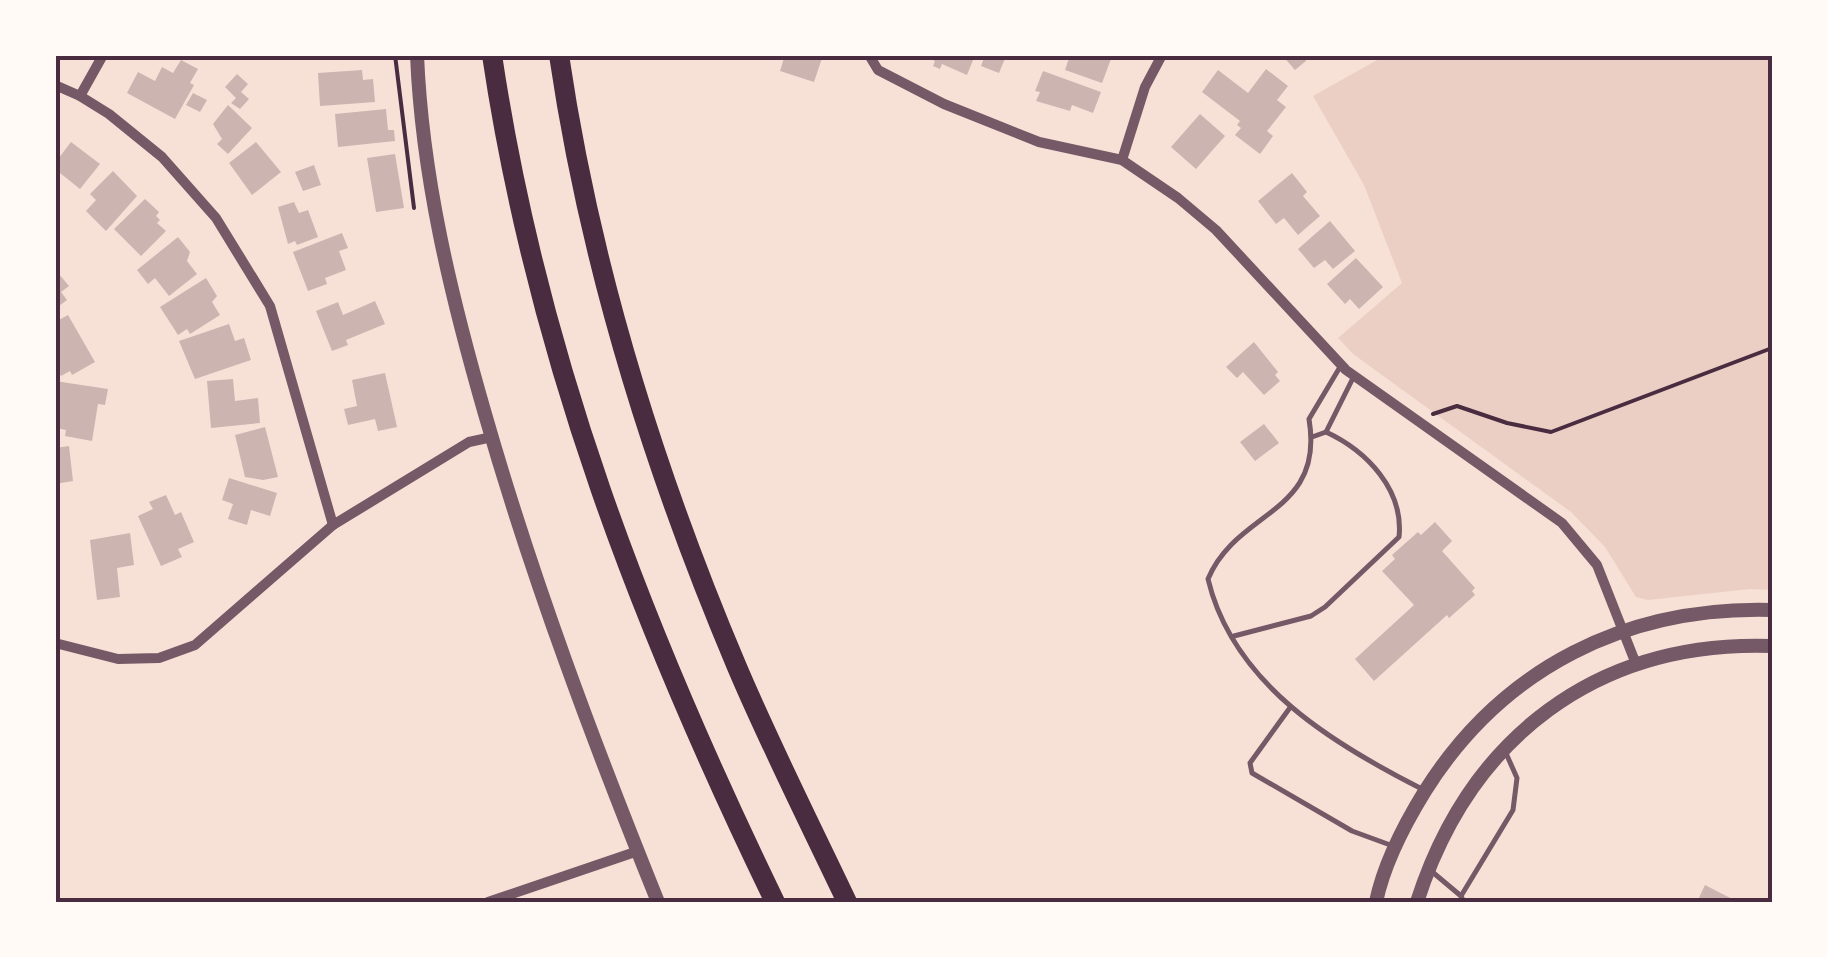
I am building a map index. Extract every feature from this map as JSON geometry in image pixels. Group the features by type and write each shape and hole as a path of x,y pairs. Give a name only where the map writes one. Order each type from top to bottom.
{"highway":[{"path":"492,55 522,227 600,494 676,688 774,902"},
{"path":"559,55 592,231 632,378 664,474 738,667 847,902"}],"street":[{"path":"80,96 103,55"},
{"path":"417,55 427,170 441,244 492,438 542,600 658,902"},
{"path":"869,55 878,70 944,104 1038,142 1122,160 1150,176 1216,230 1354,376 1562,524 1597,565 1636,664"},
{"path":"1122,160 1145,88 1162,55"},
{"path":"55,85 109,114 162,158 216,218 270,306 333,525"},
{"path":"55,642 118,658 159,658 196,645 333,525 469,442 492,438"},
{"path":"1376,902 1394,846 1425,791 1466,734 1504,697 1540,671 1624,629 1680,614 1732,608 1772,610"},
{"path":"1417,902 1444,831 1468,790 1528,726 1561,702 1636,664 1689,650 1772,646"},
{"path":"488,902 638,851"}],"lane":[{"path":"1342,365 1309,418 1312,437 1297,492 1227,547 1208,580 1214,605 1262,681 1289,708 1425,791"},
{"path":"1312,437 1326,432 1354,376"},
{"path":"1234,636 1311,616 1325,608 1400,537 1402,516 1390,486 1348,442 1326,432"},
{"path":"1289,708 1250,763 1252,773 1352,831 1394,846"},
{"path":"1428,868 1463,899 1514,810 1517,778 1504,749"}],"path":[{"path":"396,55 414,208"},
{"path":"1414,420 1456,406 1506,424 1551,432 1772,348"}],"shaded area":[{"path":"1386,55 1772,55 1772,590 1648,600 1636,597 1605,547 1571,512 1353,354 1338,338 1402,283 1364,185 1313,96"}],"building":[{"path":"785,55 823,55 814,82 780,71"},
{"path":"922,55 975,55 967,75 942,64 940,69 933,66 935,61"},
{"path":"985,55 1006,56 999,73 981,66"},
{"path":"1070,55 1116,55 1102,83 1065,70"},
{"path":"1282,55 1301,55 1306,61 1295,70"},
{"path":"181,60 198,69 190,83 194,85 175,119 127,93 138,72 155,81 162,67 173,73"},
{"path":"1266,69 1288,86 1277,100 1286,107 1267,131 1273,136 1260,154 1235,135 1241,128 1237,125 1240,121 1202,92 1218,70 1248,93"},
{"path":"362,70 363,80 373,79 375,102 320,106 318,73"},
{"path":"1043,71 1101,92 1093,113 1072,105 1070,111 1036,101 1040,92 1035,91"},
{"path":"237,74 248,84 241,92 249,99 240,109 231,103 236,98 225,87"},
{"path":"193,93 207,100 200,112 186,105"},
{"path":"228,105 252,128 228,154 217,144 222,139 213,124"},
{"path":"386,109 388,130 394,130 395,141 338,147 335,114"},
{"path":"1200,114 1225,136 1196,169 1171,147"},
{"path":"71,142 100,164 80,189 55,169 55,163"},
{"path":"256,142 281,172 252,195 229,163"},
{"path":"395,154 404,208 376,212 367,158"},
{"path":"314,165 321,185 303,191 295,172"},
{"path":"113,171 137,196 106,231 86,211 96,200 90,194"},
{"path":"1292,173 1307,192 1303,196 1320,216 1298,235 1284,218 1276,224 1258,201"},
{"path":"145,199 159,212 157,223 166,231 141,256 114,229"},
{"path":"294,202 299,213 308,210 318,237 297,245 295,241 288,244 278,207"},
{"path":"1330,221 1355,251 1333,269 1325,260 1314,268 1298,249"},
{"path":"342,233 348,248 339,251 346,270 325,278 327,284 308,291 293,252"},
{"path":"178,237 190,252 187,261 197,274 169,296 155,278 148,284 137,270"},
{"path":"1356,258 1383,287 1359,309 1350,299 1345,304 1327,284"},
{"path":"59,274 69,286 61,292 67,300 55,309 55,277"},
{"path":"206,278 217,296 212,302 220,315 190,334 187,329 178,335 160,307"},
{"path":"375,301 385,324 346,340 348,345 332,351 316,311 338,302 343,315"},
{"path":"68,315 95,362 72,375 70,371 61,376 55,366 55,322"},
{"path":"229,324 235,341 244,338 251,360 195,379 179,341"},
{"path":"1254,342 1278,372 1275,375 1280,381 1264,395 1243,372 1237,378 1226,367"},
{"path":"385,373 397,427 378,431 375,419 348,425 344,409 357,406 352,380"},
{"path":"233,379 235,401 258,398 260,423 211,428 207,381"},
{"path":"55,381 108,389 105,405 98,404 92,441 65,436 66,430 56,428 60,403 55,402"},
{"path":"1264,424 1279,443 1255,461 1240,442"},
{"path":"265,427 278,477 245,477 235,435"},
{"path":"69,446 73,481 55,484 55,448"},
{"path":"229,478 277,493 270,516 251,510 247,525 228,519 233,504 222,500"},
{"path":"166,495 175,515 181,512 194,542 178,549 182,557 161,566 138,516 153,509 149,502"},
{"path":"1435,522 1452,541 1442,551 1475,588 1475,595 1374,681 1355,659 1414,605 1382,571 1395,559 1392,555"},
{"path":"130,533 134,565 117,568 120,597 97,600 90,540"},
{"path":"1705,885 1738,902 1697,902"}]}
